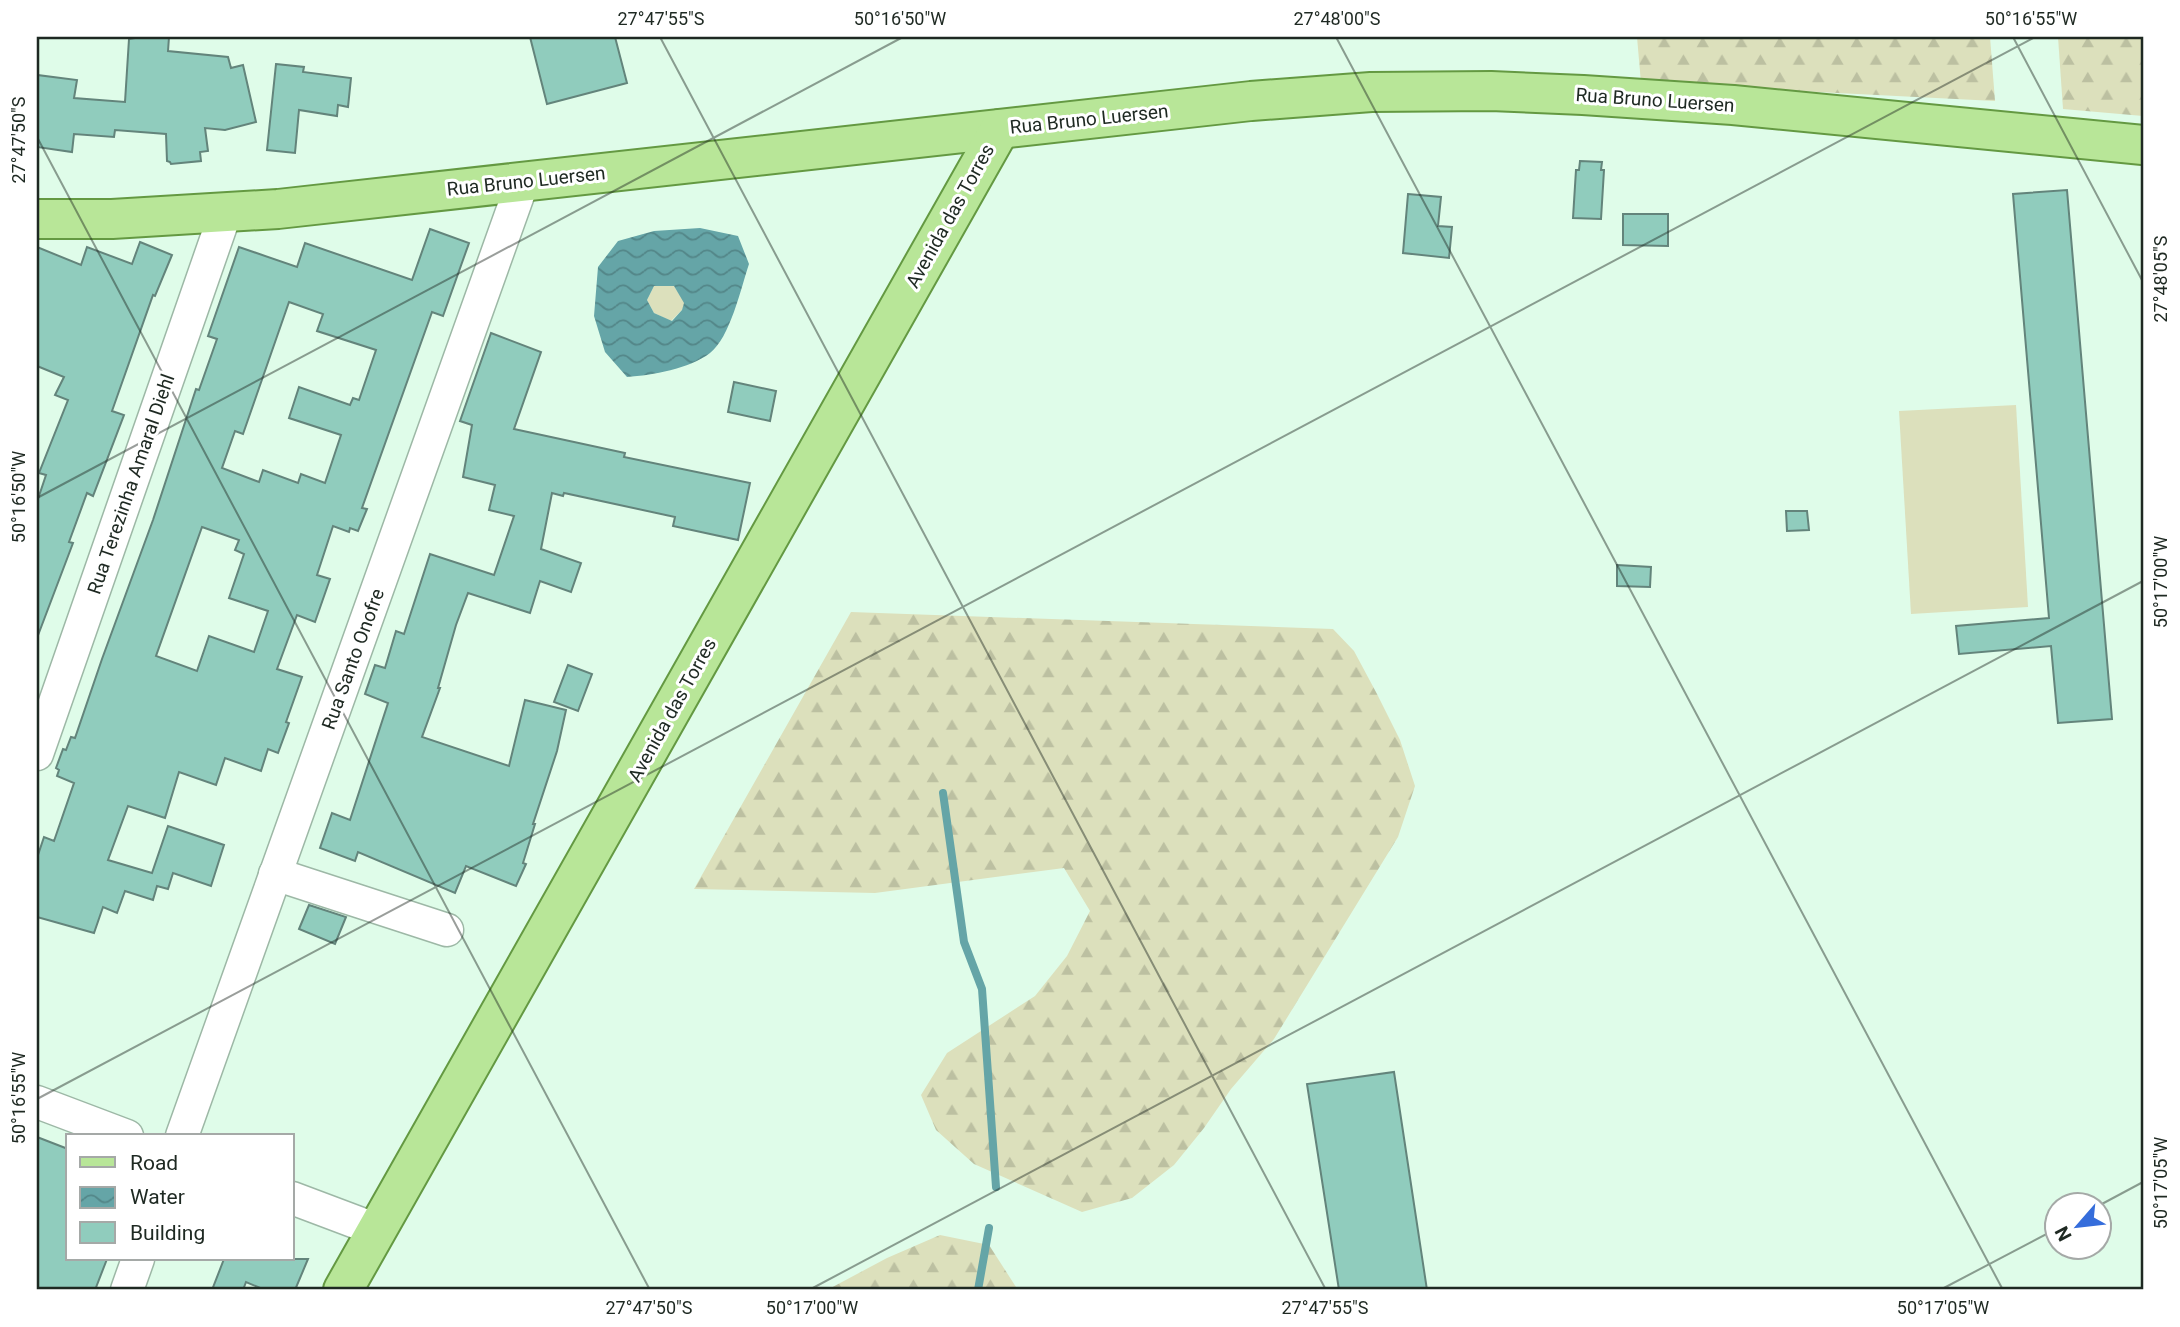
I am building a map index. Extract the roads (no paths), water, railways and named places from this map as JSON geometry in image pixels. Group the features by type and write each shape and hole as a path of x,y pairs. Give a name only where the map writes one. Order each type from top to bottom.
{"main road":[{"name":"Rua Bruno Luersen","path":"37,219 225,214 1251,101 1371,92 1491,91 1733,105 2143,145"},
{"name":"Avenida das Torres","path":"343,1290 1000,129"}],"street":[{"name":"Rua Santo Onofre","path":"183,1134 523,181"},
{"name":"Rua Terezinha Amaral Diehl","path":"37,754 225,214"},
{"path":"275,874 447,930"},
{"path":"37,1102 122,1134"},
{"path":"294,1199 377,1230"},
{"path":"127,1290 138,1260"}],"water":[{"path":"700,228 738,236 749,264 729,325 710,353 681,367 627,377 605,352 594,316 598,267 618,241 654,231","holes":["654,286 674,286 684,303 682,310 672,321 654,313 647,300"]}],"waterway":[{"path":"943,793 964,942 982,989 996,1187"},
{"path":"978,1290 989,1228"}]}
